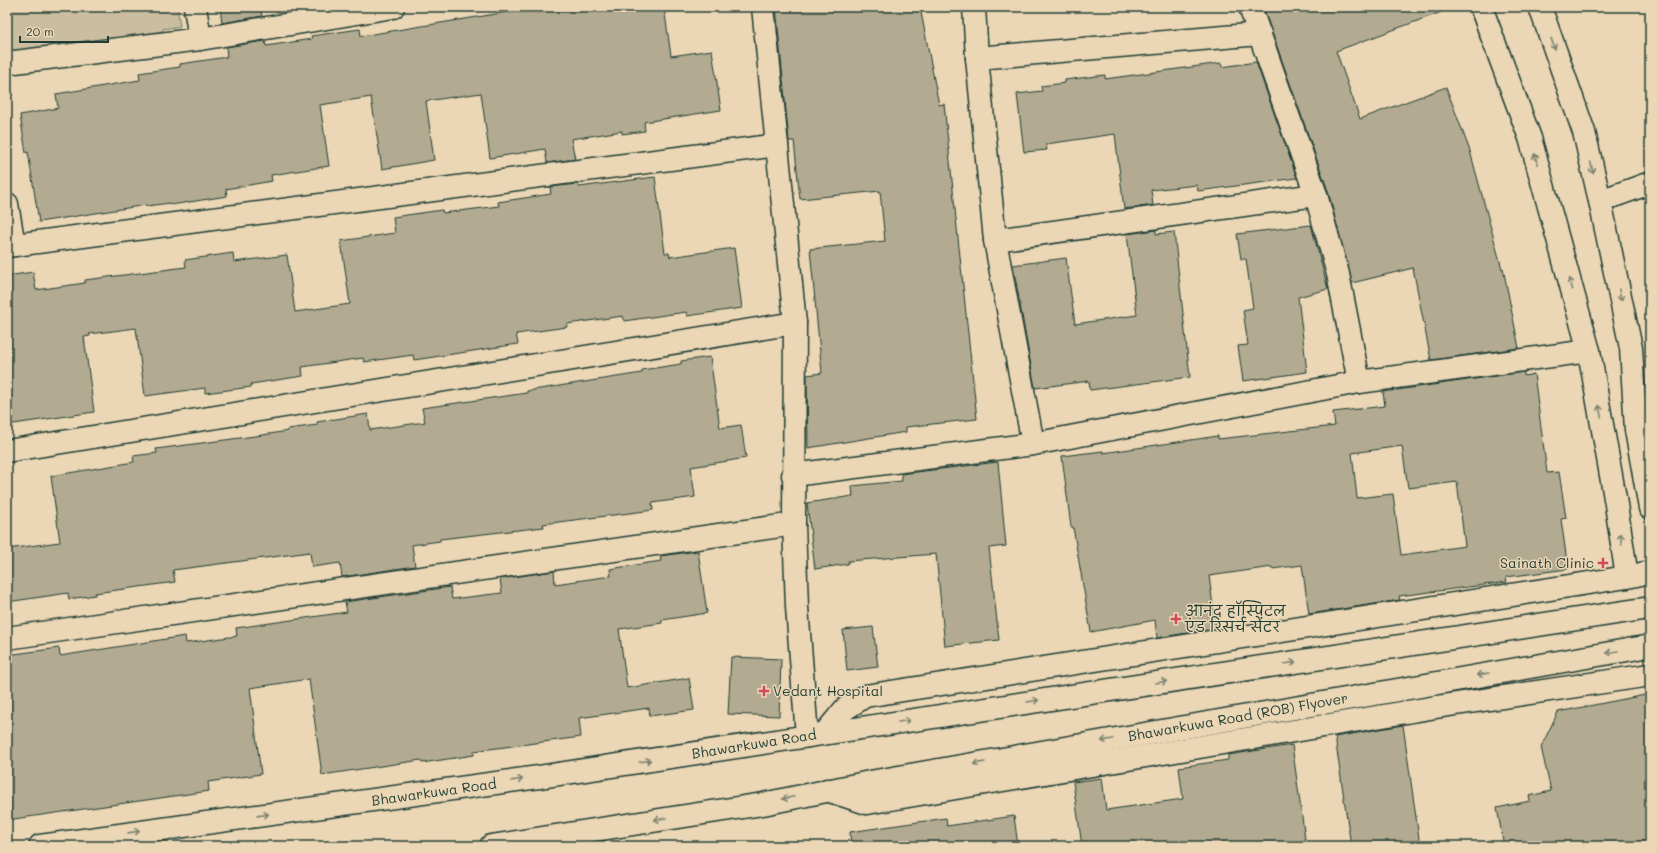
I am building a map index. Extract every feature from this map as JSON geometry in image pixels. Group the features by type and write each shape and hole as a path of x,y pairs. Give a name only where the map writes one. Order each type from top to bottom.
{"street":[{"path":"195,7 200,39"},
{"path":"7,63 200,39 393,7"},
{"path":"763,7 795,323 793,475 798,607 817,734"},
{"path":"974,7 977,58 995,240 1033,444"},
{"path":"1250,7 1316,196 1338,274 1359,382"},
{"path":"1481,7 1530,138 1588,351 1615,498 1626,578"},
{"path":"1540,7 1584,132 1600,201 1631,348 1636,430 1650,508"},
{"path":"977,58 1260,34"},
{"path":"7,204 10,246 777,145"},
{"path":"1600,201 1650,183"},
{"path":"995,240 1316,196"},
{"path":"7,451 795,323"},
{"path":"793,475 1033,444 1359,382 1588,351"},
{"path":"7,638 794,524"},
{"path":"817,734 845,709 865,696 1626,578 1650,572"},
{"path":"817,734 1650,608"},
{"name":"Bhawarkuwa Road (ROB) Flyover","path":"827,790 1522,667 1650,646"},
{"path":"491,846 568,840 763,804 827,790 867,803 1436,707 1650,675"},
{"name":"Bhawarkuwa Road","path":"40,846 539,777 817,734"}],"shaded area":[{"path":"7,7 177,7 180,26 163,29 163,31 7,57"}],"building":[{"path":"220,7 260,7 262,16 222,23"},
{"path":"519,7 664,7 671,56 712,50 721,110 644,122 645,131 622,134 622,131 571,139 575,159 547,163 545,149 490,158 481,93 426,101 434,160 382,169 371,97 320,105 329,166 271,175 272,181 226,189 227,196 171,205 170,203 146,205 39,222 28,152 26,153 20,115 58,108 56,94 140,80 139,73 180,67 180,64 227,57 226,47 265,41 266,46 312,39 311,36 360,29 361,36 520,10"},
{"path":"776,7 920,7 939,105 944,104 977,419 906,427 906,432 808,448 807,375 822,373 810,249 885,241 880,191 800,199 794,141 789,141"},
{"path":"1263,7 1447,7 1447,10 1336,51 1360,119 1446,87 1470,151 1502,269 1503,268 1519,348 1431,360 1413,268 1352,283 1328,191"},
{"path":"1256,62 1297,178 1198,191 1197,185 1151,190 1153,205 1124,209 1115,134 1046,144 1047,150 1024,152 1017,94 1042,91 1041,86 1065,83 1065,80 1105,75 1105,79 1221,63 1222,67"},
{"path":"655,177 665,253 669,253 670,257 734,248 742,308 687,316 686,312 624,321 623,316 567,324 567,327 516,334 518,344 414,360 413,355 364,362 363,358 302,367 303,376 251,384 251,387 205,393 205,388 145,396 136,328 89,334 90,336 84,337 94,412 7,425 7,276 33,272 36,290 85,283 85,280 186,267 185,260 233,253 234,262 287,255 295,312 350,304 341,241 395,233 393,217 442,210 443,213 499,206 498,202 551,194 550,187 578,184 579,187"},
{"path":"1311,225 1328,289 1298,297 1307,372 1243,381 1238,346 1248,345 1243,310 1253,308 1246,259 1241,259 1237,234"},
{"path":"1156,230 1156,234 1174,232 1190,377 1090,390 1089,381 1035,388 1013,265 1066,258 1075,324 1137,315 1127,234"},
{"path":"710,357 720,428 741,425 746,458 691,467 695,497 652,503 653,510 543,524 544,527 440,539 440,541 412,545 415,566 342,577 340,563 312,567 310,552 173,570 175,582 95,593 95,595 69,599 68,593 7,602 7,549 60,542 51,476 134,462 133,456 157,453 156,449 288,431 288,429 317,425 317,422 368,414 370,430 425,422 422,408 527,393 527,391 642,373 642,370 681,364 681,361"},
{"path":"1524,372 1524,376 1534,374 1547,473 1559,472 1566,518 1561,519 1568,569 1506,577 1507,582 1399,596 1400,600 1309,614 1302,565 1272,569 1272,567 1209,576 1216,628 1157,638 1155,620 1091,632 1073,527 1071,527 1062,456 1103,451 1103,453 1218,436 1218,439 1335,426 1333,412 1385,406 1383,392","holes":["1402,446 1408,488 1457,482 1465,546 1401,555 1393,494 1357,498 1352,453"]},
{"path":"998,462 1006,546 989,548 999,640 945,646 936,554 848,561 848,564 815,569 807,503 853,496 852,486 902,481 901,474"},
{"path":"698,551 707,613 662,620 662,623 619,629 627,688 689,678 694,710 650,716 649,708 579,718 581,737 474,751 474,755 422,763 421,760 322,775 309,679 250,688 261,774 208,782 209,791 7,820 7,655 59,648 60,656 185,636 186,643 237,636 236,628 347,612 345,602 450,587 452,599 502,593 500,579 554,571 555,584 611,576 610,569 661,561 660,556"},
{"path":"873,627 878,667 847,671 843,630"},
{"path":"731,657 781,659 779,716 728,714"},
{"path":"1650,694 1650,839 1623,846 1504,846 1497,808 1530,801 1529,796 1551,791 1541,747 1558,712"},
{"path":"1403,725 1420,846 1351,846 1335,737"},
{"path":"1292,745 1306,846 1082,846 1073,782 1102,778 1106,810 1183,799 1179,767 1228,760 1228,755"},
{"path":"1014,816 1018,846 851,846 850,832 946,818 947,826"}],"place":[{"name":"Sainath Clinic","path":"1603,563"},
{"name":"आनंद हॉस्पिटल एंड रिसर्च सेंटर","path":"1176,619"},
{"name":"Vedant Hospital","path":"764,691"}]}
